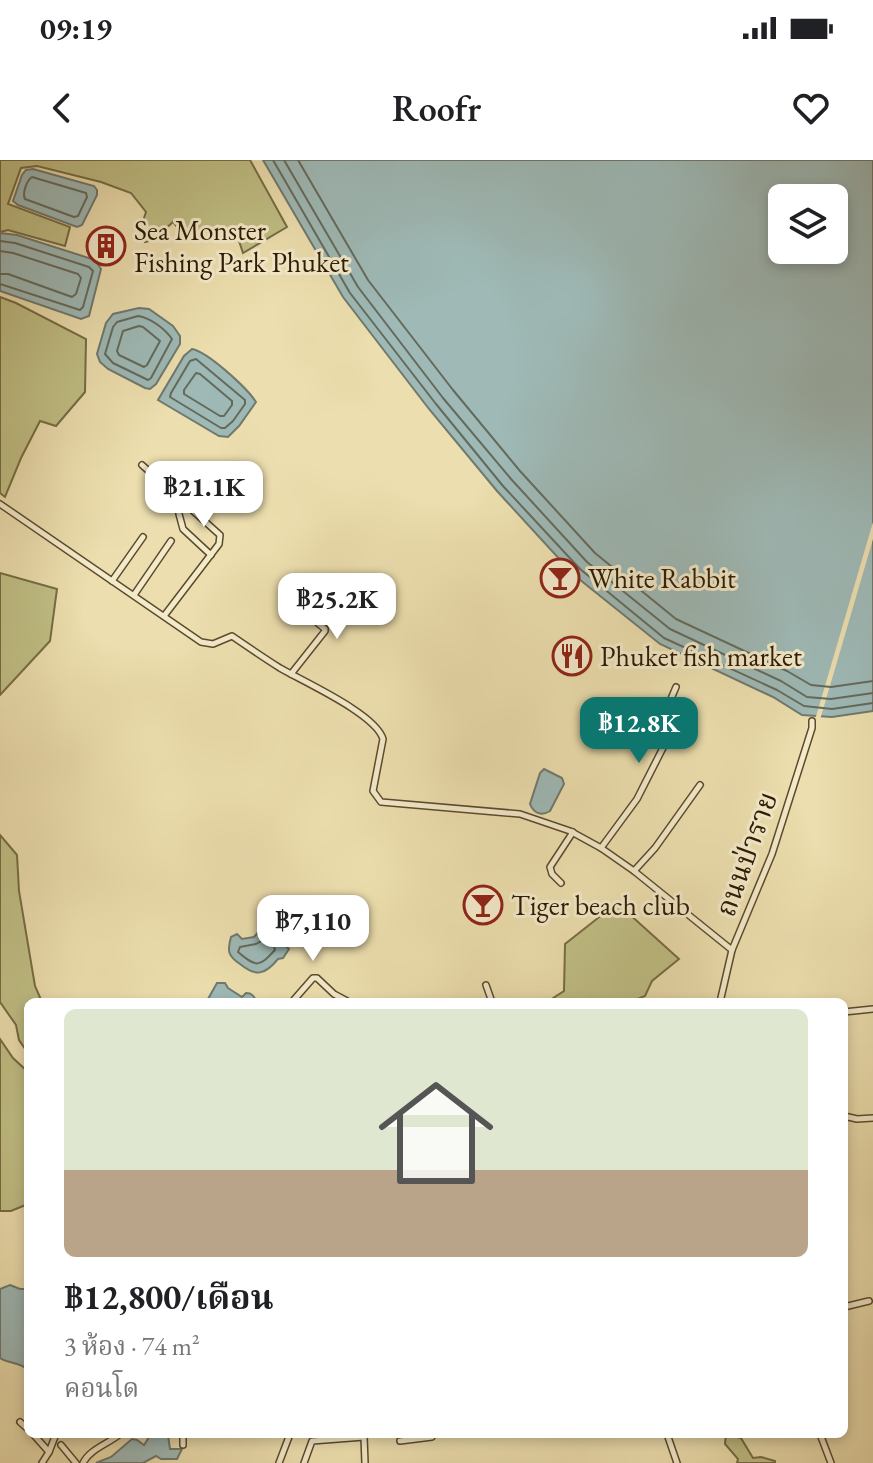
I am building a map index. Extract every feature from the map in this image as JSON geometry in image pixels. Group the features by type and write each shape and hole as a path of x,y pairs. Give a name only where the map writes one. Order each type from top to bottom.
{"street":[{"path":"142,465 220,535 219,544 164,616"},
{"path":"0,504 201,642 213,644 232,636 291,674 343,702 381,731 383,739 373,791 381,802 520,814 573,832 634,871 732,950"},
{"path":"179,514 183,529 211,555"},
{"path":"112,581 143,537"},
{"path":"134,595 171,541"},
{"path":"291,674 325,631 303,611"},
{"path":"601,848 637,799 664,746 672,725 668,706 676,687"},
{"name":"ถนนป่าราย","path":"721,998 732,950 772,854 812,721"},
{"path":"634,871 668,831 700,785"},
{"path":"561,883 550,867 573,832"},
{"path":"296,998 313,978 317,978 342,998"},
{"path":"486,985 491,998"},
{"path":"848,1012 873,1009"},
{"path":"848,1117 873,1118"},
{"path":"848,1306 869,1301"},
{"path":"20,1422 24,1426"},
{"path":"37,1438 49,1452"},
{"path":"42,1463 54,1438"},
{"path":"83,1463 87,1455 115,1438"},
{"path":"183,1438 183,1445"},
{"path":"279,1463 288,1438"},
{"path":"304,1463 312,1441 343,1438"},
{"path":"364,1438 365,1463"},
{"path":"400,1441 430,1438"},
{"path":"668,1438 677,1463"},
{"path":"822,1438 831,1463"},
{"path":"61,1445 76,1463"}],"shaded area":[{"path":"0,160 250,160 287,227 243,253 237,235 205,231 183,234 173,222 153,240 145,242 141,227 146,212 131,193 37,166 21,168 8,204 70,227 65,246 8,230 0,232"},
{"path":"0,297 86,339 85,392 56,426 40,421 5,497 0,493"},
{"path":"0,573 57,589 50,641 0,695"},
{"path":"0,835 17,855 19,891 35,986 40,998 24,998 24,1047 16,1025 0,1002"},
{"path":"617,903 679,959 652,981 645,996 640,998 553,998 564,991 565,944"},
{"path":"0,1039 24,1068 24,1206 0,1211"},
{"path":"726,1438 741,1438 753,1458 761,1457 775,1463 737,1463 738,1459 725,1444"}],"water":[{"path":"263,160 873,160 873,711 832,717 802,715 773,697 660,644 574,575 497,491 343,297"},
{"path":"33,169 94,186 97,195 82,225 77,227 13,201 22,175 26,170"},
{"path":"0,233 17,235 95,260 101,269 89,316 81,319 0,291"},
{"path":"149,309 173,326 180,336 180,344 150,389 108,369 97,354 106,323 113,314"},
{"path":"192,349 227,371 256,402 228,437 219,436 158,400 184,356"},
{"path":"544,769 562,778 564,784 550,811 541,814 530,804"},
{"path":"260,930 267,930 289,949 269,968 256,972 233,958 229,946 231,937 237,934 242,939 254,937"},
{"path":"217,983 225,983 242,997 246,993 255,998 209,998"},
{"path":"10,1285 24,1289 24,1367 0,1358 0,1289"},
{"path":"148,1438 168,1438 170,1449 182,1449 177,1459 156,1456 143,1463 96,1463 111,1457 132,1439 144,1445"}],"pier":[{"path":"873,522 873,539 820,720 815,720"}],"place":[{"name":"Sea Monster Fishing Park Phuket","path":"106,246"},
{"name":"White Rabbit","path":"560,578"},
{"name":"Phuket fish market","path":"572,656"},
{"name":"Tiger beach club","path":"483,905"}]}
